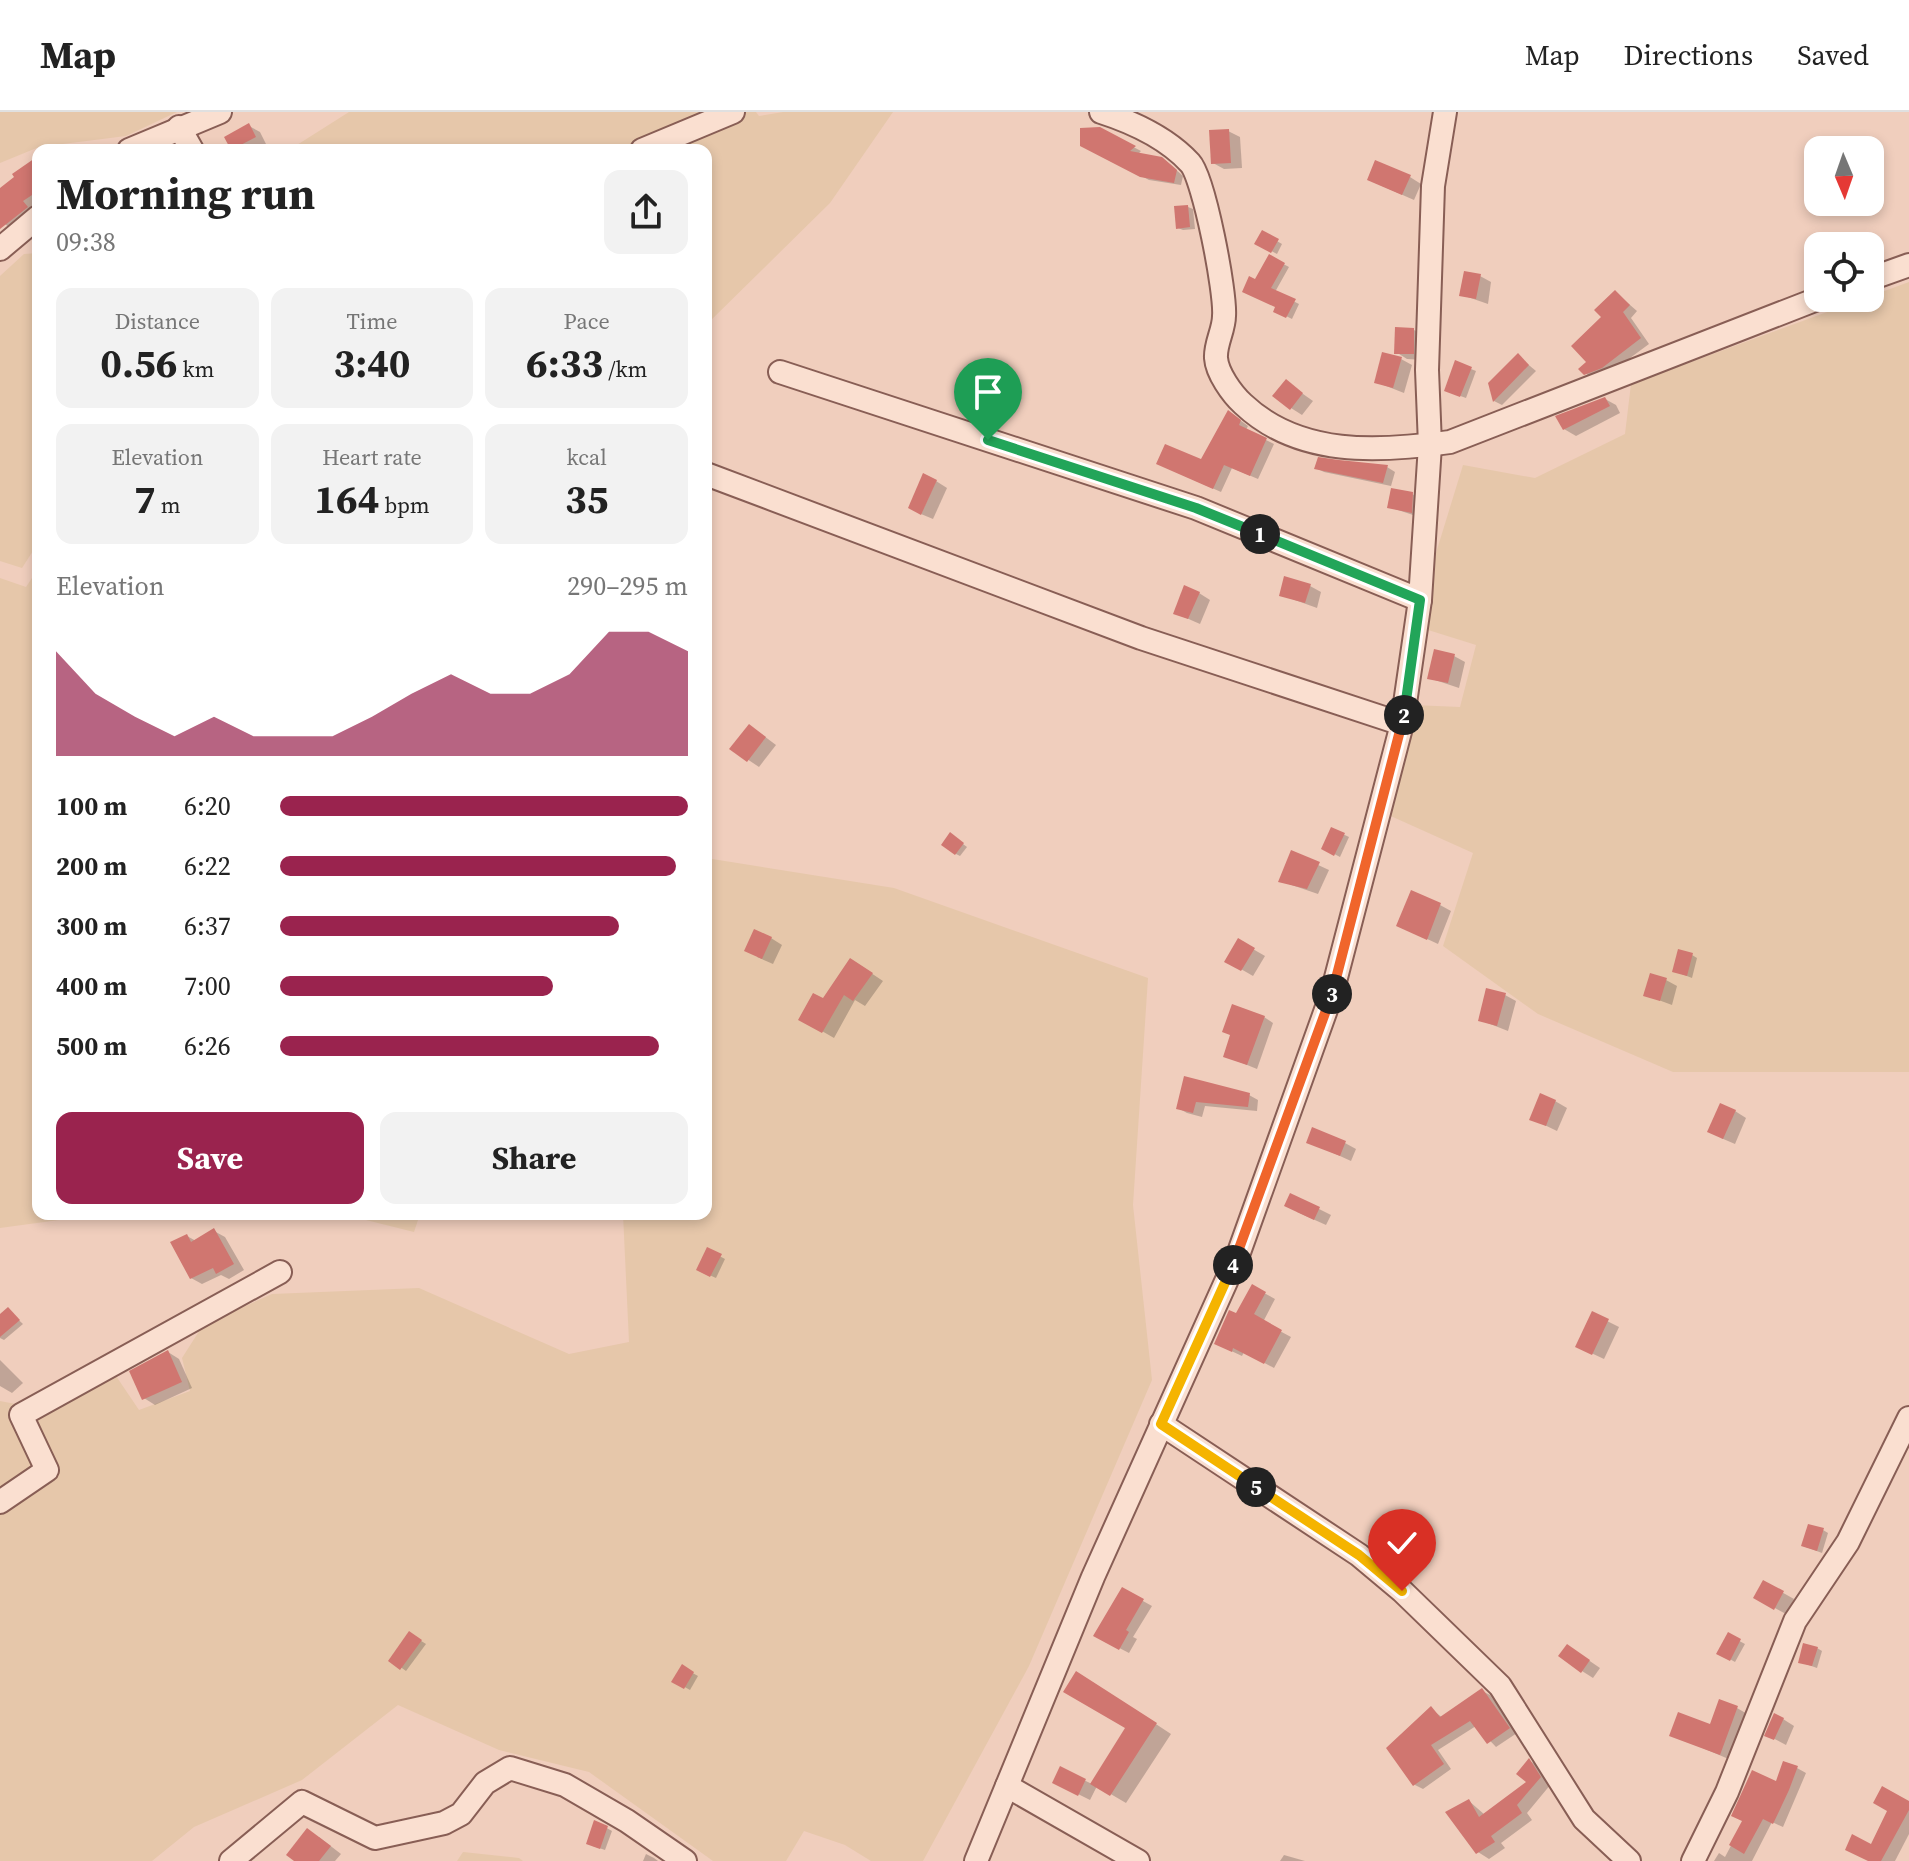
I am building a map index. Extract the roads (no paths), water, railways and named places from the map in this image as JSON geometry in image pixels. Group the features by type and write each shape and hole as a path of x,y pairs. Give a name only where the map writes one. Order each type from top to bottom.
{"street":[{"path":"142,144 220,112"},
{"path":"656,144 733,112"},
{"path":"1101,112 1135,118 1192,164 1218,257 1225,315 1216,359 1232,394 1261,421 1309,443 1387,449 1450,442 1804,304"},
{"path":"976,1861 1161,1424 1238,1255 1332,993 1402,724 1420,600 1430,445 1427,370 1433,186 1445,112"},
{"path":"179,127 189,144"},
{"path":"0,249 32,222"},
{"path":"1884,274 1909,265"},
{"path":"780,372 1196,508 1420,600"},
{"path":"712,476 1141,638 1402,724"},
{"path":"0,1502 47,1470 21,1415 280,1272"},
{"path":"1693,1861 1727,1792 1795,1621 1848,1542 1909,1418"},
{"path":"1161,1424 1359,1555 1402,1591 1500,1686 1584,1819 1629,1861"},
{"path":"231,1861 302,1802 375,1838 444,1823 461,1814 485,1783 510,1768 565,1785 627,1821 685,1861"},
{"path":"1007,1786 1138,1861"}]}
